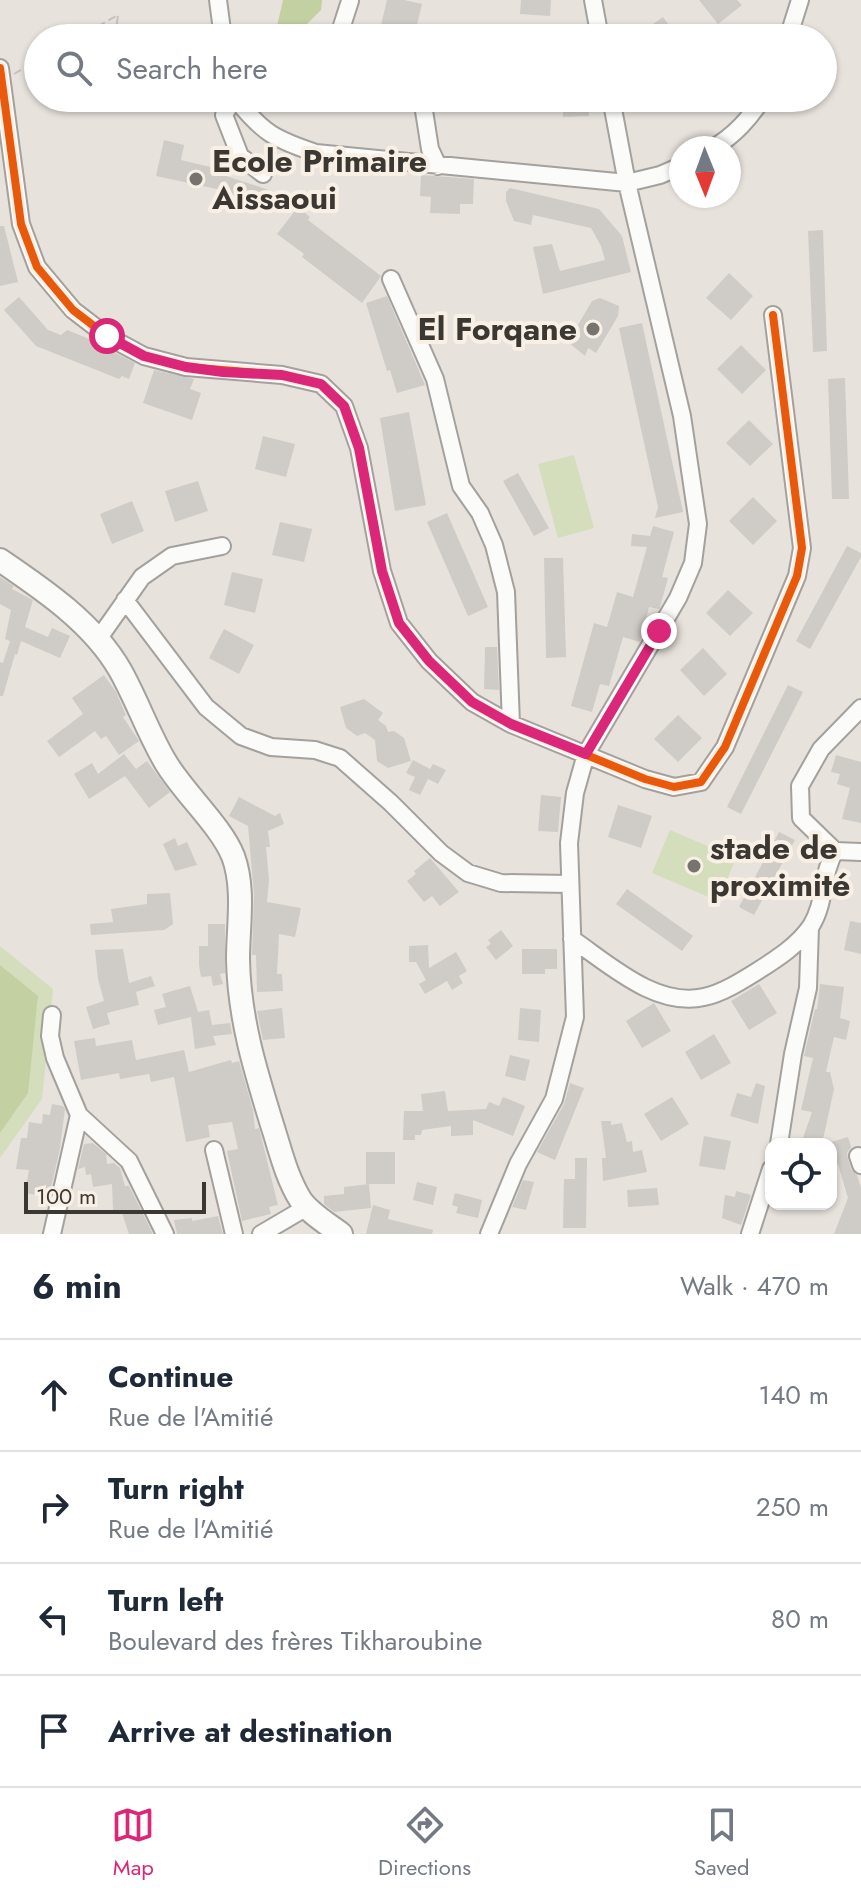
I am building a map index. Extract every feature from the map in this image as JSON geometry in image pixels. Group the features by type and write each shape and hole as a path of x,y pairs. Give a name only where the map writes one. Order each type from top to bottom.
{"main road":[{"path":"0,560 38,586 99,638 120,670 166,762 190,799 216,828 233,856 240,887 238,961 242,1015 251,1057 289,1176 314,1220 341,1234"}],"street":[{"path":"218,0 221,24"},
{"path":"593,0 597,24"},
{"path":"792,24 800,0"},
{"path":"343,24 350,1"},
{"path":"1,74 21,224 37,267 73,310 107,336 144,356 186,367 282,375 321,384 344,406 359,448 382,571 399,623 429,661 472,702 511,724 645,779 674,787 701,782 725,747 797,576 802,548 773,315"},
{"path":"226,112 224,115 240,156 263,174"},
{"path":"246,112 256,124 283,141 316,153 627,183 669,171"},
{"path":"424,112 430,149 438,166"},
{"path":"489,1234 518,1164 554,1099 575,1017 569,843 575,793 586,754 678,598 693,563 698,524 682,416 627,183 614,112"},
{"path":"731,136 753,112"},
{"path":"391,279 435,379 461,486 480,513 494,545 506,592 511,724"},
{"path":"99,638 142,577 172,556 222,546"},
{"path":"125,600 206,707 241,736 271,747 315,750 340,758 441,853 468,873 501,883 570,884"},
{"path":"861,708 821,749 800,786 801,818 835,851 861,852"},
{"path":"572,939 642,986 676,998 704,997 742,981 786,953 810,927 822,903 826,865 835,851"},
{"path":"780,1138 793,1054 808,988 810,927"},
{"path":"52,1015 50,1036 55,1058 79,1115 129,1161 165,1234"},
{"path":"52,1234 79,1115"},
{"path":"214,1150 234,1234"},
{"path":"750,1234 765,1188"},
{"path":"261,1234 314,1220"}],"path":[{"path":"102,24 118,15 117,24"},
{"path":"1,74 24,65"}],"green space":[{"path":"283,0 322,0 321,10 307,24 278,24"},
{"path":"574,455 594,528 558,538 538,464"},
{"name":"stade de proximité","path":"670,830 736,858 718,901 652,873"},
{"path":"0,946 53,989 42,1099 0,1158"},
{"path":"0,965 38,996 28,1093 0,1133"}],"building":[{"path":"387,0 422,4 417,24 381,24"},
{"path":"521,0 551,0 550,16 520,14"},
{"path":"699,0 737,0 742,5 718,24"},
{"path":"663,17 668,24 653,24"},
{"path":"563,112 589,112 589,116 563,117"},
{"path":"164,140 184,145 181,160 227,171 226,176 269,190 263,207 230,196 231,192 156,176"},
{"path":"421,175 474,179 473,204 460,204 460,214 430,213 431,197 420,196"},
{"path":"510,188 599,209 622,236 631,272 543,294 533,247 552,244 560,271 605,260 601,246 591,228 533,215 531,225 514,221 506,201 506,192"},
{"path":"298,207 310,217 308,220 381,276 362,303 277,234"},
{"path":"0,226 4,226 18,282 0,286"},
{"path":"823,230 827,351 813,352 808,231"},
{"path":"729,273 753,296 731,320 706,298"},
{"path":"387,296 425,385 397,393 366,303"},
{"path":"19,297 48,330 61,335 67,330 135,363 129,379 122,376 119,379 36,346 4,310"},
{"name":"El Forqane","path":"600,298 619,306 618,316 596,353 588,348 585,356 568,342 592,301"},
{"path":"642,323 683,512 655,518 658,507 619,328"},
{"path":"741,345 766,370 742,394 717,369"},
{"path":"154,370 194,379 190,389 201,393 192,420 143,403"},
{"path":"845,378 849,499 832,499 828,379"},
{"path":"409,412 426,505 395,511 380,418"},
{"path":"749,420 773,444 750,466 726,443"},
{"path":"263,436 295,444 286,477 255,469"},
{"path":"518,473 549,528 534,536 503,481"},
{"path":"198,481 208,511 175,522 165,491"},
{"path":"753,497 777,521 753,545 729,521"},
{"path":"132,501 144,531 112,544 100,514"},
{"path":"447,513 488,607 468,616 427,522"},
{"path":"280,522 312,529 304,562 272,555"},
{"path":"653,526 674,532 662,577 668,578 660,607 649,607 640,642 623,637 609,686 600,684 592,712 571,706 594,623 607,627 617,592 633,597 647,547 631,546 632,534 650,536"},
{"path":"847,546 861,553 861,557 810,649 796,641"},
{"path":"544,558 563,558 566,657 546,658"},
{"path":"232,572 263,579 255,613 224,605"},
{"path":"0,577 14,586 12,589 33,600 25,627 48,637 52,628 70,636 60,658 21,641 3,696 0,696 0,662 3,663 10,641 5,639 11,610 0,604"},
{"path":"728,590 753,613 730,636 706,613"},
{"path":"224,629 254,645 239,674 209,658"},
{"path":"485,647 497,647 499,690 484,689"},
{"path":"703,648 727,674 704,696 680,670"},
{"path":"104,675 116,692 126,715 123,717 139,741 119,755 106,736 101,739 95,731 59,757 47,741 83,714 72,698"},
{"path":"788,685 803,692 741,814 727,807"},
{"path":"364,699 383,713 378,720 388,732 394,731 404,738 411,761 388,768 377,761 375,740 365,733 357,736 346,728 340,707"},
{"path":"678,715 702,738 678,762 654,739"},
{"path":"124,754 136,769 147,761 170,792 149,808 125,776 89,799 74,774 92,763 98,774"},
{"path":"836,755 861,762 861,823 842,819 850,788 837,784 840,774 831,772"},
{"path":"413,760 430,769 433,764 446,770 438,784 428,779 420,795 409,790 415,777 406,773"},
{"path":"541,795 561,797 558,832 538,831"},
{"path":"239,797 275,816 280,813 284,824 268,831 270,847 266,847 267,902 301,908 295,937 279,934 277,974 282,974 283,991 257,992 256,955 252,955 254,894 248,826 229,816"},
{"path":"618,805 652,816 641,848 608,837"},
{"path":"779,832 795,840 754,915 739,907"},
{"path":"175,838 178,846 187,842 197,865 175,871 163,844"},
{"path":"430,858 459,892 440,906 432,896 424,902 407,881"},
{"path":"627,889 693,936 682,951 616,904"},
{"path":"170,893 173,924 164,930 91,935 90,924 113,922 111,909 147,904 147,894"},
{"path":"850,921 861,923 861,954 844,950"},
{"path":"208,924 225,924 225,973 220,974 223,984 213,986 211,976 201,977 199,965 199,946 208,946"},
{"path":"501,930 513,946 496,960 486,947 491,944 488,940"},
{"path":"428,945 429,968 456,952 467,971 459,976 463,983 452,990 447,981 425,994 419,984 426,980 416,962 409,962 409,946"},
{"path":"123,949 129,983 151,976 155,986 136,992 139,1005 107,1013 110,1024 93,1029 86,1007 104,1001 95,950"},
{"path":"522,949 557,949 557,969 545,969 545,974 522,974"},
{"path":"759,984 777,1013 749,1030 731,1001"},
{"path":"820,984 844,987 840,1018 850,1021 846,1040 834,1037 826,1072 830,1072 834,1089 823,1138 803,1138 812,1112 801,1110 813,1058 804,1056 817,1009"},
{"path":"190,986 198,1012 209,1010 212,1025 230,1023 232,1034 213,1036 216,1045 195,1049 191,1017 158,1025 154,1010 166,1007 162,994"},
{"path":"654,1003 671,1031 642,1048 626,1021"},
{"path":"282,1008 285,1038 263,1040 257,1011"},
{"path":"520,1008 541,1010 539,1042 518,1040"},
{"path":"714,1034 731,1063 701,1080 685,1052"},
{"path":"95,1038 96,1046 132,1040 136,1060 184,1050 189,1072 231,1060 232,1063 239,1061 278,1205 269,1207 271,1214 242,1221 227,1151 238,1149 232,1122 208,1125 210,1137 186,1142 174,1077 151,1082 149,1074 120,1079 119,1073 81,1080 74,1041"},
{"path":"510,1055 530,1060 525,1081 505,1076"},
{"path":"570,1083 584,1088 555,1160 537,1152 564,1104"},
{"path":"756,1083 765,1086 758,1124 730,1116 737,1093 751,1097"},
{"path":"445,1091 448,1111 486,1109 489,1102 499,1106 503,1097 525,1106 513,1136 473,1120 473,1135 451,1136 451,1126 422,1130 421,1135 415,1135 415,1140 403,1140 404,1111 423,1111 421,1094"},
{"path":"672,1097 689,1124 661,1141 644,1114"},
{"path":"52,1104 65,1109 49,1197 25,1193 29,1170 16,1169 21,1138 27,1138 29,1122 42,1124 43,1114 50,1115"},
{"path":"601,1121 611,1121 611,1125 622,1123 627,1142 632,1141 633,1152 642,1150 647,1172 603,1181 602,1158 606,1158"},
{"path":"704,1136 731,1141 725,1170 699,1166"},
{"path":"848,1137 851,1147 847,1153 848,1159 861,1188 861,1234 834,1234 848,1198 837,1164 837,1140"},
{"path":"93,1143 106,1154 107,1164 114,1163 120,1168 125,1186 129,1186 153,1234 129,1234 121,1210 113,1210 112,1184 93,1187 91,1174 86,1175 85,1167 78,1169 84,1144"},
{"path":"366,1152 395,1152 395,1184 366,1184"},
{"path":"575,1158 587,1158 586,1228 563,1228 564,1179 575,1179"},
{"path":"523,1180 534,1182 526,1210 512,1207"},
{"path":"417,1182 437,1187 433,1205 413,1200"},
{"path":"369,1184 371,1208 334,1212 324,1204 324,1196 344,1194 344,1187"},
{"path":"657,1188 659,1205 628,1207 627,1190"},
{"path":"736,1191 751,1195 741,1225 722,1218 725,1195 735,1197"},
{"path":"455,1193 482,1200 478,1218 456,1213 458,1207 452,1205"},
{"path":"373,1205 390,1210 388,1219 433,1230 432,1234 366,1234"},
{"path":"218,1216 223,1234 177,1234 174,1220 192,1218 192,1221"}],"cycle path":[{"path":"0,68 21,224 37,267 73,310 107,336 144,356 186,367 282,375 321,384 344,406 359,448 382,571 399,623 429,661 472,702 511,724 645,779 674,787 701,782 725,747 797,576 802,548 773,315"}],"place":[{"name":"Ecole Primaire Aissaoui","path":"196,179"},
{"name":"El Forqane","path":"593,329"},
{"name":"stade de proximité","path":"694,866"}],"route":[{"path":"107,336 144,356 186,367 282,375 321,384 344,406 359,448 382,571 399,623 429,661 472,702 511,724 586,754 659,631"}]}
